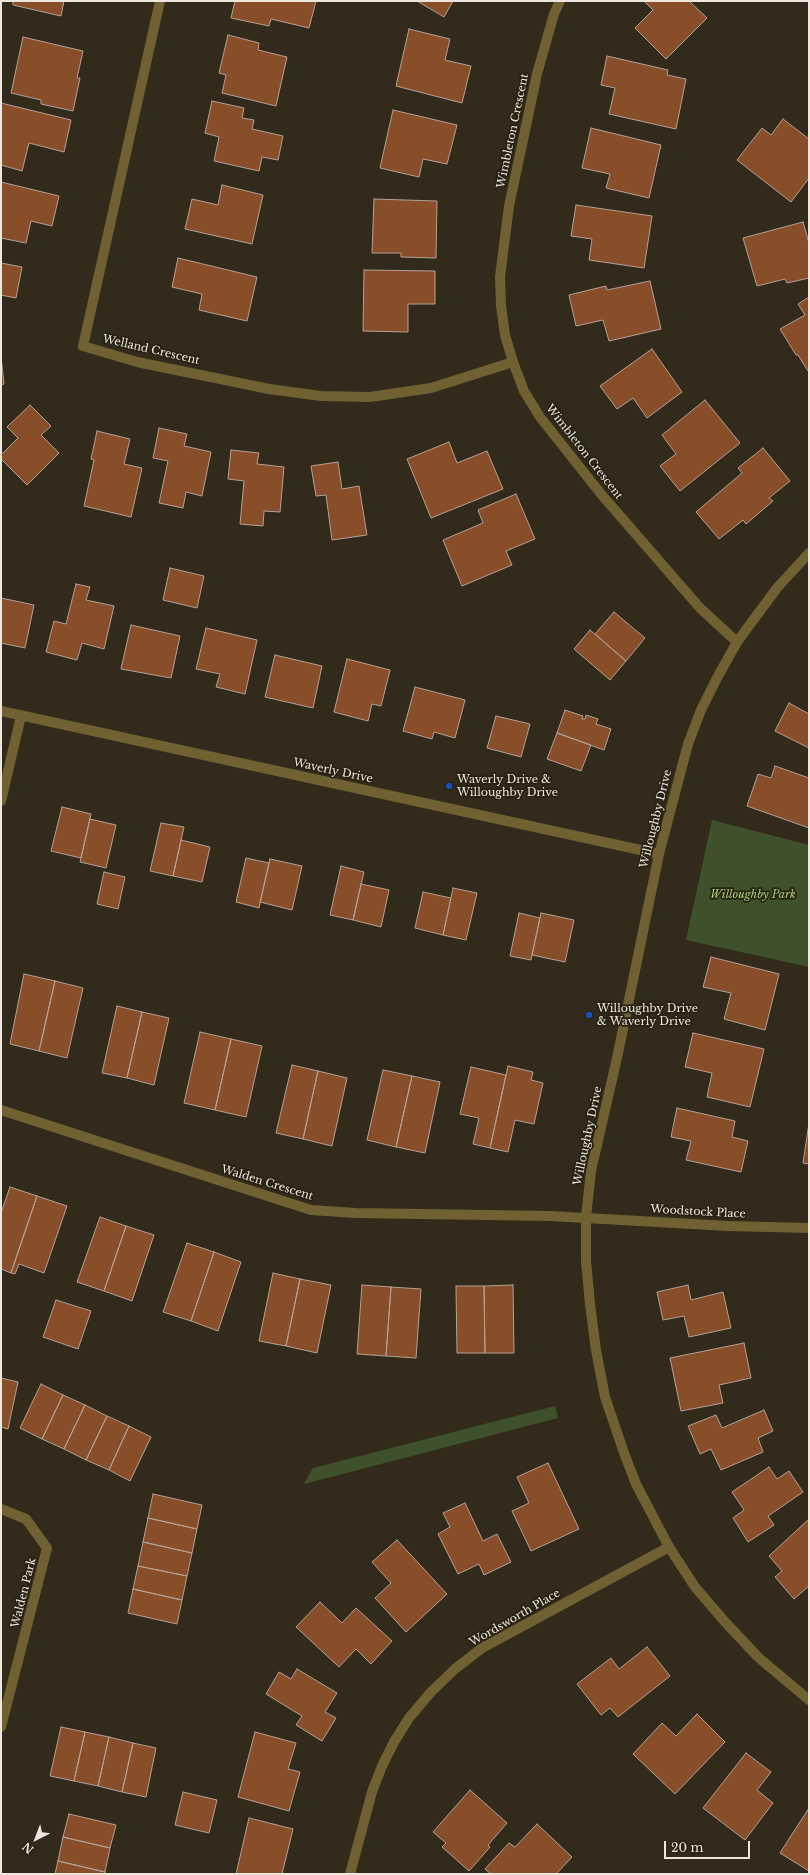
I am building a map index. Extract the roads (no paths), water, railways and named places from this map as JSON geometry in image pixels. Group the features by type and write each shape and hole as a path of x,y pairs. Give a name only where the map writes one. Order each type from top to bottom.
{"street":[{"name":"Welland Crescent","path":"160,1 83,346 137,362 269,389 321,396 370,397 431,388 513,362"},
{"name":"Wimbleton Crescent","path":"560,1 554,14 537,74 509,206 500,277 501,306 505,335 524,391 540,418 601,494 700,608 737,642"},
{"name":"Willoughby Drive","path":"809,553 776,588 737,642 714,684 688,744 659,854 617,1058 591,1171 586,1217 586,1260 596,1350 606,1397 623,1450 636,1484 669,1547 695,1587 726,1624 759,1658 809,1700"},
{"name":"Waverly Drive","path":"1,711 659,854"},
{"path":"1,801 21,716"},
{"name":"Walden Crescent","path":"1,1110 235,1187 310,1210 356,1213 503,1214 586,1217"},
{"name":"Woodstock Place","path":"586,1217 728,1226 809,1228"},
{"name":"Walden Park","path":"1,1509 26,1519 48,1548 1,1727"},
{"name":"Wordsworth Place","path":"350,1874 372,1792 382,1766 394,1742 409,1718 431,1692 455,1668 482,1648 669,1547"}],"place":[{"name":"Waverly Drive & Willoughby Drive","path":"449,786"},
{"name":"Willoughby Drive & Waverly Drive","path":"589,1015"}],"park label":[{"name":"Willoughby Park","path":"753,895"}]}
